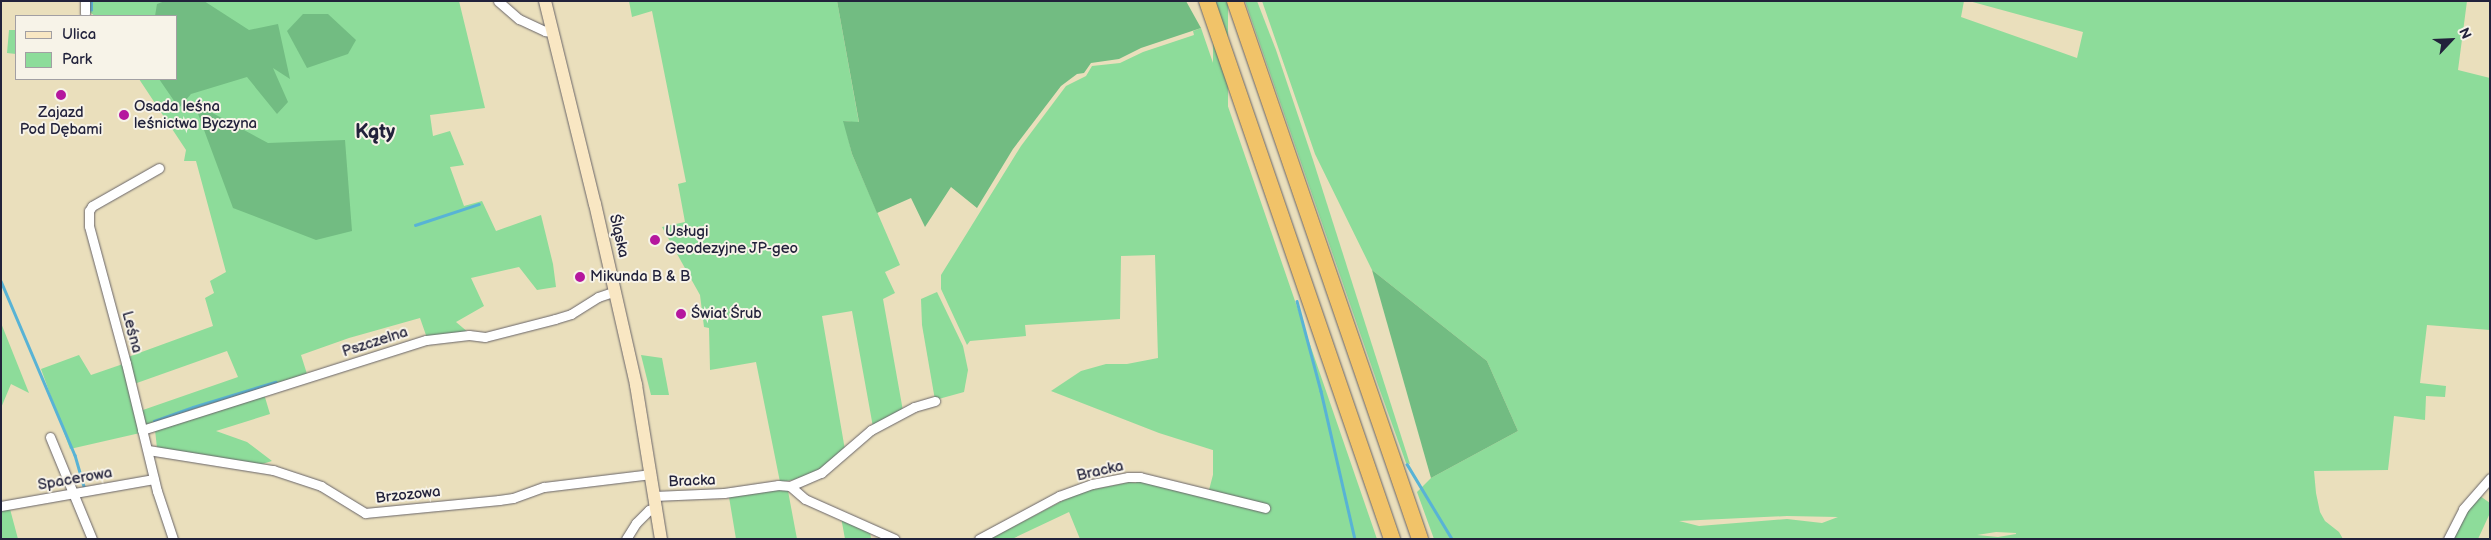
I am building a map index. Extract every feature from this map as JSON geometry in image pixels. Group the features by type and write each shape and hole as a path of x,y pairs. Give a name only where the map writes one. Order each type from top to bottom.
{"highway":[{"path":"1206,1 1392,539"},
{"path":"1234,1 1420,539"}],"main road":[{"name":"Śląska","path":"545,1 615,291 641,413 661,539"}],"street":[{"path":"85,1 85,13"},
{"path":"498,1 519,19 545,31 553,32"},
{"name":"Leśna","path":"159,168 100,201 89,210 89,226 154,479 174,539"},
{"name":"Pszczelna","path":"142,430 191,413 359,363 426,340 469,335 485,337 554,319 570,314 598,297 615,291"},
{"name":"Bracka","path":"655,502 790,486 821,473 871,430 914,407 935,401"},
{"path":"50,437 92,539"},
{"name":"Brzozowa","path":"148,450 273,470 321,486 365,514 499,500 513,498 544,487 651,474"},
{"name":"Bracka","path":"979,539 1059,496 1092,484 1128,477 1140,478 1265,508"},
{"path":"2448,539 2463,509 2490,478"},
{"name":"Spacerowa","path":"1,506 154,479"},
{"path":"790,486 805,499 895,539"},
{"path":"626,539 636,523 655,502"}],"green space":[{"path":"89,1 459,1 485,108 430,115 433,136 450,131 464,165 450,167 464,206 482,201 496,231 541,215 553,264 556,287 537,290 519,267 471,278 484,306 456,322 469,333 427,338 420,318 349,338 301,355 307,374 146,425 140,411 238,377 227,351 134,384 128,357 213,326 205,298 214,293 210,281 226,272 196,161 184,161 186,150 140,80 178,80 178,15 94,15 88,11"},
{"path":"165,1 204,1 249,30 278,24 290,79 273,68 288,102 277,114 247,77 191,94 179,108 160,80 178,80 178,15 155,15 157,4"},
{"path":"629,1 837,1 859,123 844,121 852,154 900,265 885,272 895,293 883,299 903,411 873,427 852,311 822,316 845,450 821,471 780,482 756,362 710,370 709,328 704,327 700,295 662,227 685,222 678,184 686,182 652,11 632,17"},
{"path":"837,1 1186,1 1201,28 1141,48 1119,59 1091,63 1084,73 1077,74 1061,86 1013,149 977,208 951,187 925,227 911,198 877,213 852,154 843,121 859,122"},
{"path":"1213,1 1228,1 1228,539 1213,539"},
{"path":"1245,1 1257,1 1276,50 1410,464 1406,463 1378,385"},
{"path":"1262,1 1964,1 1961,17 2077,58 2083,32 1969,1 2467,1 2458,70 2490,78 2490,330 2427,325 2420,383 2446,386 2445,397 2426,396 2425,420 2394,416 2388,470 2314,471 2320,512 2325,521 2339,532 2343,539 1434,539 1417,492 1431,478 1518,431 1487,361 1372,270 1315,154","holes":["1787,516 1838,517 1822,523 1787,519 1699,526 1679,521","1996,532 2016,533 2016,534 1998,537 1977,535"]},
{"path":"303,14 328,14 356,40 348,54 307,68 287,31"},
{"path":"1201,28 1377,539 1080,539 1069,512 1012,539 990,539 1085,491 1130,482 1136,483 1140,475 1209,490 1219,452 1159,433 1051,391 1081,371 1106,364 1127,364 1158,358 1155,255 1121,256 1120,319 1025,325 1026,336 970,341 967,345 941,289 941,275 1021,146 1066,86 1086,76 1092,66 1120,63 1143,52 1194,35 1193,31"},
{"path":"9,30 15,30 15,54 7,53"},
{"path":"194,103 268,143 345,140 352,231 316,240 233,208"},
{"path":"1372,270 1487,361 1518,431 1431,478"},
{"path":"937,292 963,346 968,370 964,392 935,400 922,325 921,299"},
{"path":"1,323 29,393 11,384 1,408"},
{"path":"79,355 91,375 123,364 140,433 70,449 41,369"},
{"path":"641,355 662,358 669,395 651,395"},
{"path":"264,394 270,414 216,431 247,442 272,461 259,465 157,448 155,430"},
{"path":"778,488 788,491 797,539 736,539 729,497"},
{"path":"2480,496 2490,503 2490,513 2478,539 2452,539 2466,510"},
{"path":"10,509 18,539 1,539 1,511"},
{"path":"841,517 870,531 871,539 845,539"}],"waterway":[{"path":"91,1 91,10"},
{"path":"415,225 479,204"},
{"path":"1,281 75,455 84,487"},
{"path":"1297,301 1321,391 1355,539"},
{"path":"154,421 275,382"},
{"path":"1407,464 1452,539"}],"place":[{"name":"Zajazd Pod Dębami","path":"61,95"},
{"name":"Osada leśna leśnictwa Byczyna","path":"124,115"},
{"name":"Usługi Geodezyjne JP-geo","path":"655,240"},
{"name":"Mikunda B & B","path":"580,277"},
{"name":"Świat Śrub","path":"681,314"}],"district":[{"name":"Kąty","path":"375,132"}]}
